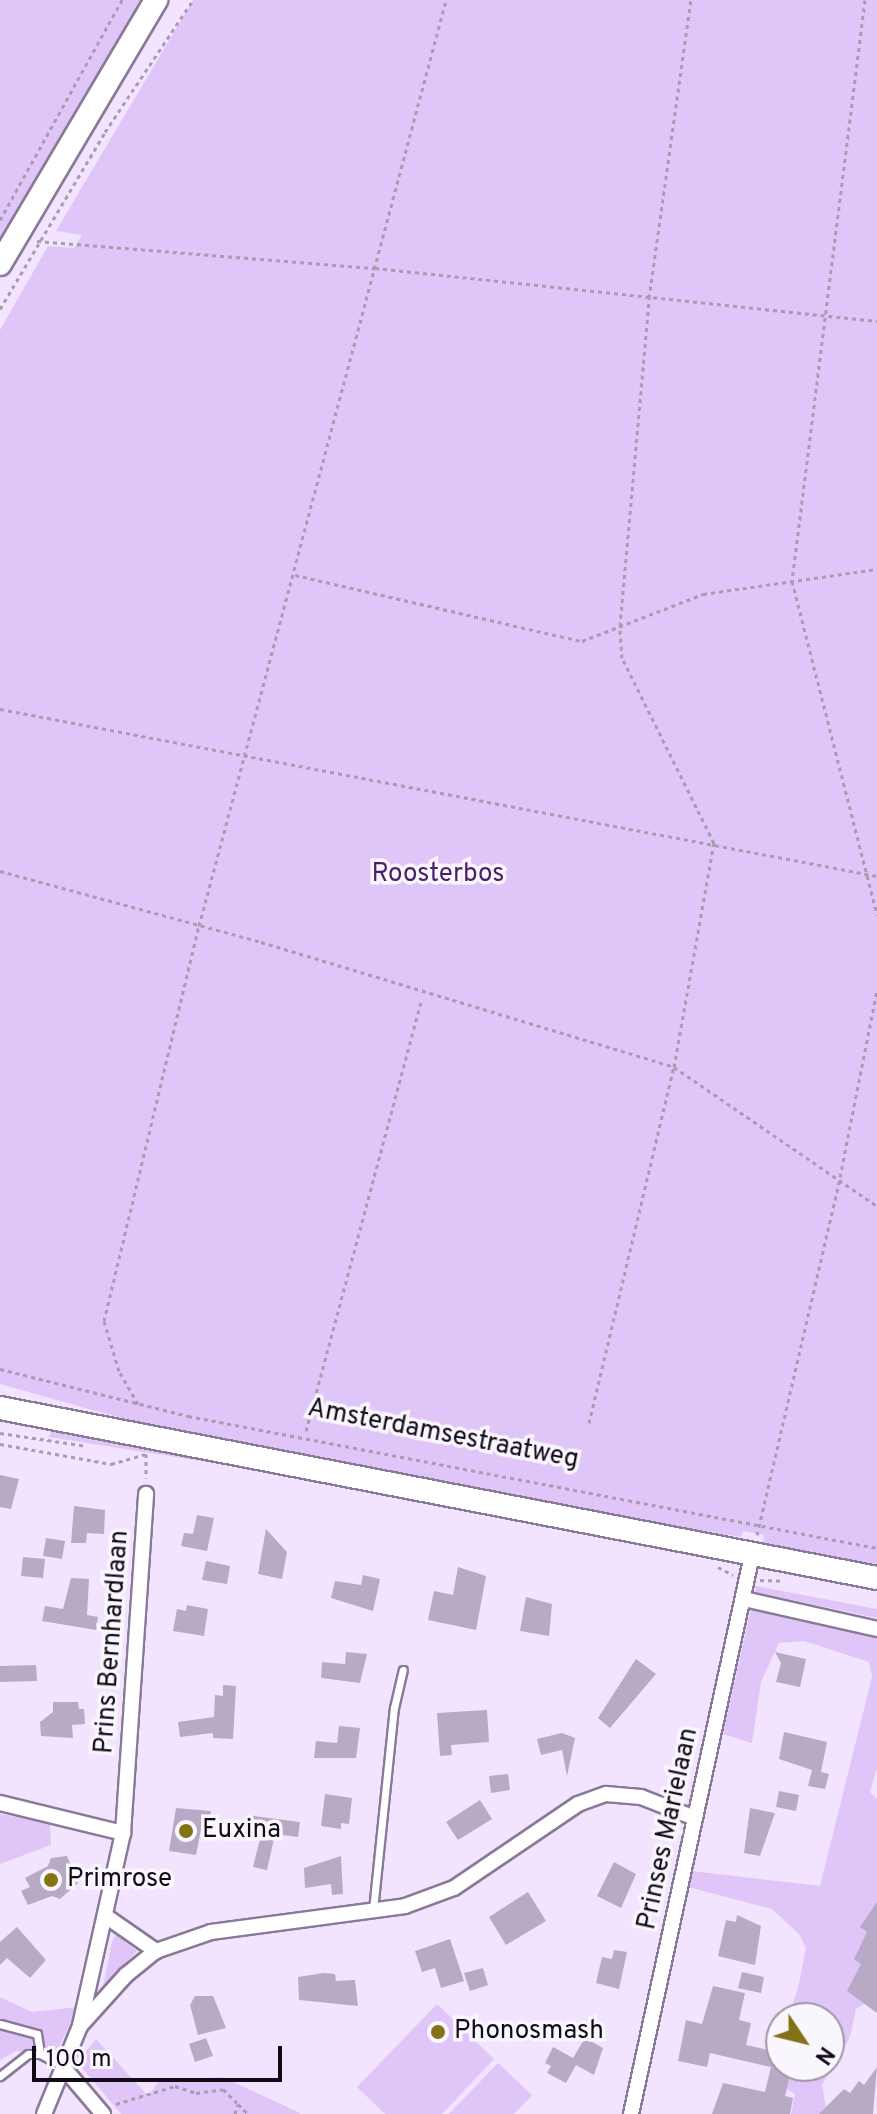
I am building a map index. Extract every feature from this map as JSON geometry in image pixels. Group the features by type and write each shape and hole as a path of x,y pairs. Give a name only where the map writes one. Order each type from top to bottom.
{"main road":[{"path":"0,264 156,0"},
{"path":"0,1408 877,1578"}],"street":[{"name":"Prins Bernhardlaan","path":"107,1917 123,1833 146,1494"},
{"name":"Prinses Marielaan","path":"631,2114 752,1555"},
{"path":"744,1599 877,1629"},
{"path":"80,2026 126,1975 156,1951 211,1932 373,1914 454,1888 578,1804 606,1794 641,1797 695,1818"},
{"path":"0,1803 123,1833"},
{"path":"44,2114 80,2026 107,1917 156,1951"},
{"path":"63,2067 101,2111"}],"lane":[{"path":"373,1914 394,1708 403,1670"},
{"path":"0,2024 37,2034 40,2054"},
{"path":"0,2076 20,2058 40,2054 63,2067"}],"path":[{"path":"0,309 20,230 122,0"},
{"path":"20,230 193,0"},
{"path":"138,1404 119,1371 104,1321 199,926 446,0"},
{"path":"589,1423 674,1067 714,843 622,658 620,626 649,298 691,0"},
{"path":"865,0 792,581 877,915"},
{"path":"20,230 877,321"},
{"path":"294,575 582,641 703,594 877,569"},
{"path":"0,709 877,876"},
{"path":"0,871 199,926 674,1067 840,1177 877,1206"},
{"path":"752,1555 840,1177 877,990"},
{"path":"306,1431 422,999"},
{"name":"Amsterdamsestraatweg","path":"0,1369 138,1404 877,1548"},
{"name":"Prins Bernhardlaan","path":"0,1444 111,1464 146,1454 146,1494"},
{"path":"101,2111 175,2086 196,2093 223,2089 248,2114"},
{"path":"235,2114 238,2104"}],"green space":[{"path":"0,0 149,0 0,250"},
{"name":"Roosterbos","path":"193,0 877,0 877,1570 762,1550 764,1535 743,1531 741,1537 610,1516 178,1434 0,1384 0,330 48,246 74,248 82,235 56,231"},
{"path":"53,1429 301,1477 49,1437"},
{"path":"756,1586 877,1609 877,1618 755,1592"},
{"path":"751,1608 831,1618 877,1631 877,1768 870,1792 877,1799 877,1970 867,2002 856,2009 845,2046 845,2002 793,2002 806,1948 799,1934 772,1909 688,1887 692,1871 820,1886 872,1677 869,1662 804,1641 779,1643 761,1682 752,1743 723,1734"},
{"path":"0,1814 50,1823 51,1845 0,1864"},
{"path":"116,1935 137,1951 103,1987 112,1942"},
{"path":"0,1997 32,2012 78,2007 55,2055 16,2051 0,2060"},
{"name":"Phonosmash","path":"437,2004 494,2059 442,2114 385,2114 357,2087"},
{"path":"96,2039 148,2096 159,2081 223,2077 302,2114 121,2114 77,2062"},
{"name":"Phonosmash","path":"498,2063 532,2095 514,2114 449,2114"},
{"path":"774,2082 824,2082 827,2114 791,2114 795,2094"}],"building":[{"path":"0,1475 19,1479 11,1509 0,1507"},
{"path":"74,1506 105,1510 104,1534 87,1533 86,1543 71,1543"},
{"path":"197,1515 214,1518 207,1551 181,1546 184,1533 193,1534"},
{"path":"266,1529 287,1552 282,1579 258,1574"},
{"path":"46,1538 65,1541 62,1559 43,1556"},
{"path":"23,1557 45,1559 43,1578 21,1576"},
{"path":"206,1561 230,1566 227,1584 202,1580"},
{"path":"458,1567 486,1576 476,1630 428,1620 434,1591 453,1595"},
{"path":"363,1575 380,1579 373,1611 331,1598 335,1581 361,1585"},
{"path":"71,1578 89,1579 87,1615 98,1617 96,1630 42,1621 45,1606 63,1609"},
{"path":"526,1597 552,1604 549,1636 520,1631"},
{"path":"187,1605 208,1609 204,1636 173,1631 177,1609 186,1611"},
{"path":"346,1652 367,1654 360,1683 321,1678 322,1662 345,1664"},
{"path":"775,1652 806,1659 800,1687 776,1682 781,1663"},
{"path":"636,1659 656,1674 610,1728 598,1718"},
{"path":"36,1665 37,1681 0,1682 0,1666"},
{"path":"223,1685 236,1686 233,1739 213,1738 213,1733 180,1737 178,1722 214,1717 215,1695 223,1696"},
{"path":"53,1702 78,1702 79,1709 84,1709 85,1724 72,1725 73,1738 41,1736 40,1722 53,1712"},
{"path":"487,1710 489,1742 451,1745 452,1755 440,1756 437,1713"},
{"path":"339,1726 360,1728 356,1758 314,1758 316,1741 337,1743"},
{"path":"784,1732 827,1742 821,1772 829,1774 825,1789 808,1786 812,1770 779,1759"},
{"path":"562,1733 575,1738 567,1776 562,1750 541,1755 537,1739"},
{"path":"508,1774 510,1790 491,1793 489,1776"},
{"path":"779,1791 799,1795 796,1811 776,1807"},
{"path":"325,1794 352,1798 349,1824 341,1823 341,1829 321,1826"},
{"path":"480,1800 492,1819 458,1840 446,1822"},
{"name":"Euxina","path":"176,1808 211,1811 209,1825 202,1824 196,1855 169,1851"},
{"path":"750,1808 775,1813 760,1856 744,1853"},
{"path":"246,1815 300,1822 298,1837 275,1834 267,1870 253,1867 261,1835 243,1831"},
{"name":"Primrose","path":"67,1856 78,1883 60,1899 52,1896 28,1905 21,1891 30,1887 25,1878 48,1866 51,1858"},
{"path":"341,1856 343,1894 332,1895 331,1884 305,1888 304,1868"},
{"path":"614,1862 636,1874 621,1908 597,1896"},
{"path":"528,1892 546,1921 506,1945 489,1917"},
{"path":"877,1902 877,2013 847,1991 861,1964 854,1959 867,1932 860,1927"},
{"path":"737,1915 761,1926 755,1965 718,1956 726,1920 736,1922"},
{"path":"17,1927 46,1960 30,1978 7,1958 0,1965 0,1942"},
{"path":"450,1939 464,1981 441,1988 435,1968 422,1972 415,1951"},
{"path":"614,1950 627,1952 619,1989 596,1983 602,1957 612,1959"},
{"path":"483,1968 488,1985 470,1991 464,1973"},
{"path":"742,1972 764,1977 761,1993 738,1988"},
{"path":"335,1974 336,1981 355,1980 358,2006 299,2000 298,1977"},
{"path":"713,1986 745,1993 739,2020 751,2023 746,2045 765,2049 765,2066 710,2053 707,2067 678,2061 686,2020 702,2024"},
{"path":"195,1996 213,1996 226,2028 198,2035 190,2005"},
{"path":"206,2038 213,2056 195,2062 189,2044"},
{"path":"585,2038 603,2048 594,2075 576,2065 566,2083 547,2073 551,2066 545,2063 553,2047 573,2058"},
{"path":"877,2067 873,2114 819,2114 844,2089 850,2093 859,2081 864,2085"},
{"path":"767,2082 788,2082 785,2096 793,2098 790,2114 712,2114 723,2083 765,2092"}],"place":[{"name":"Euxina","path":"186,1831"},
{"name":"Primrose","path":"51,1880"},
{"name":"Phonosmash","path":"438,2032"}]}
